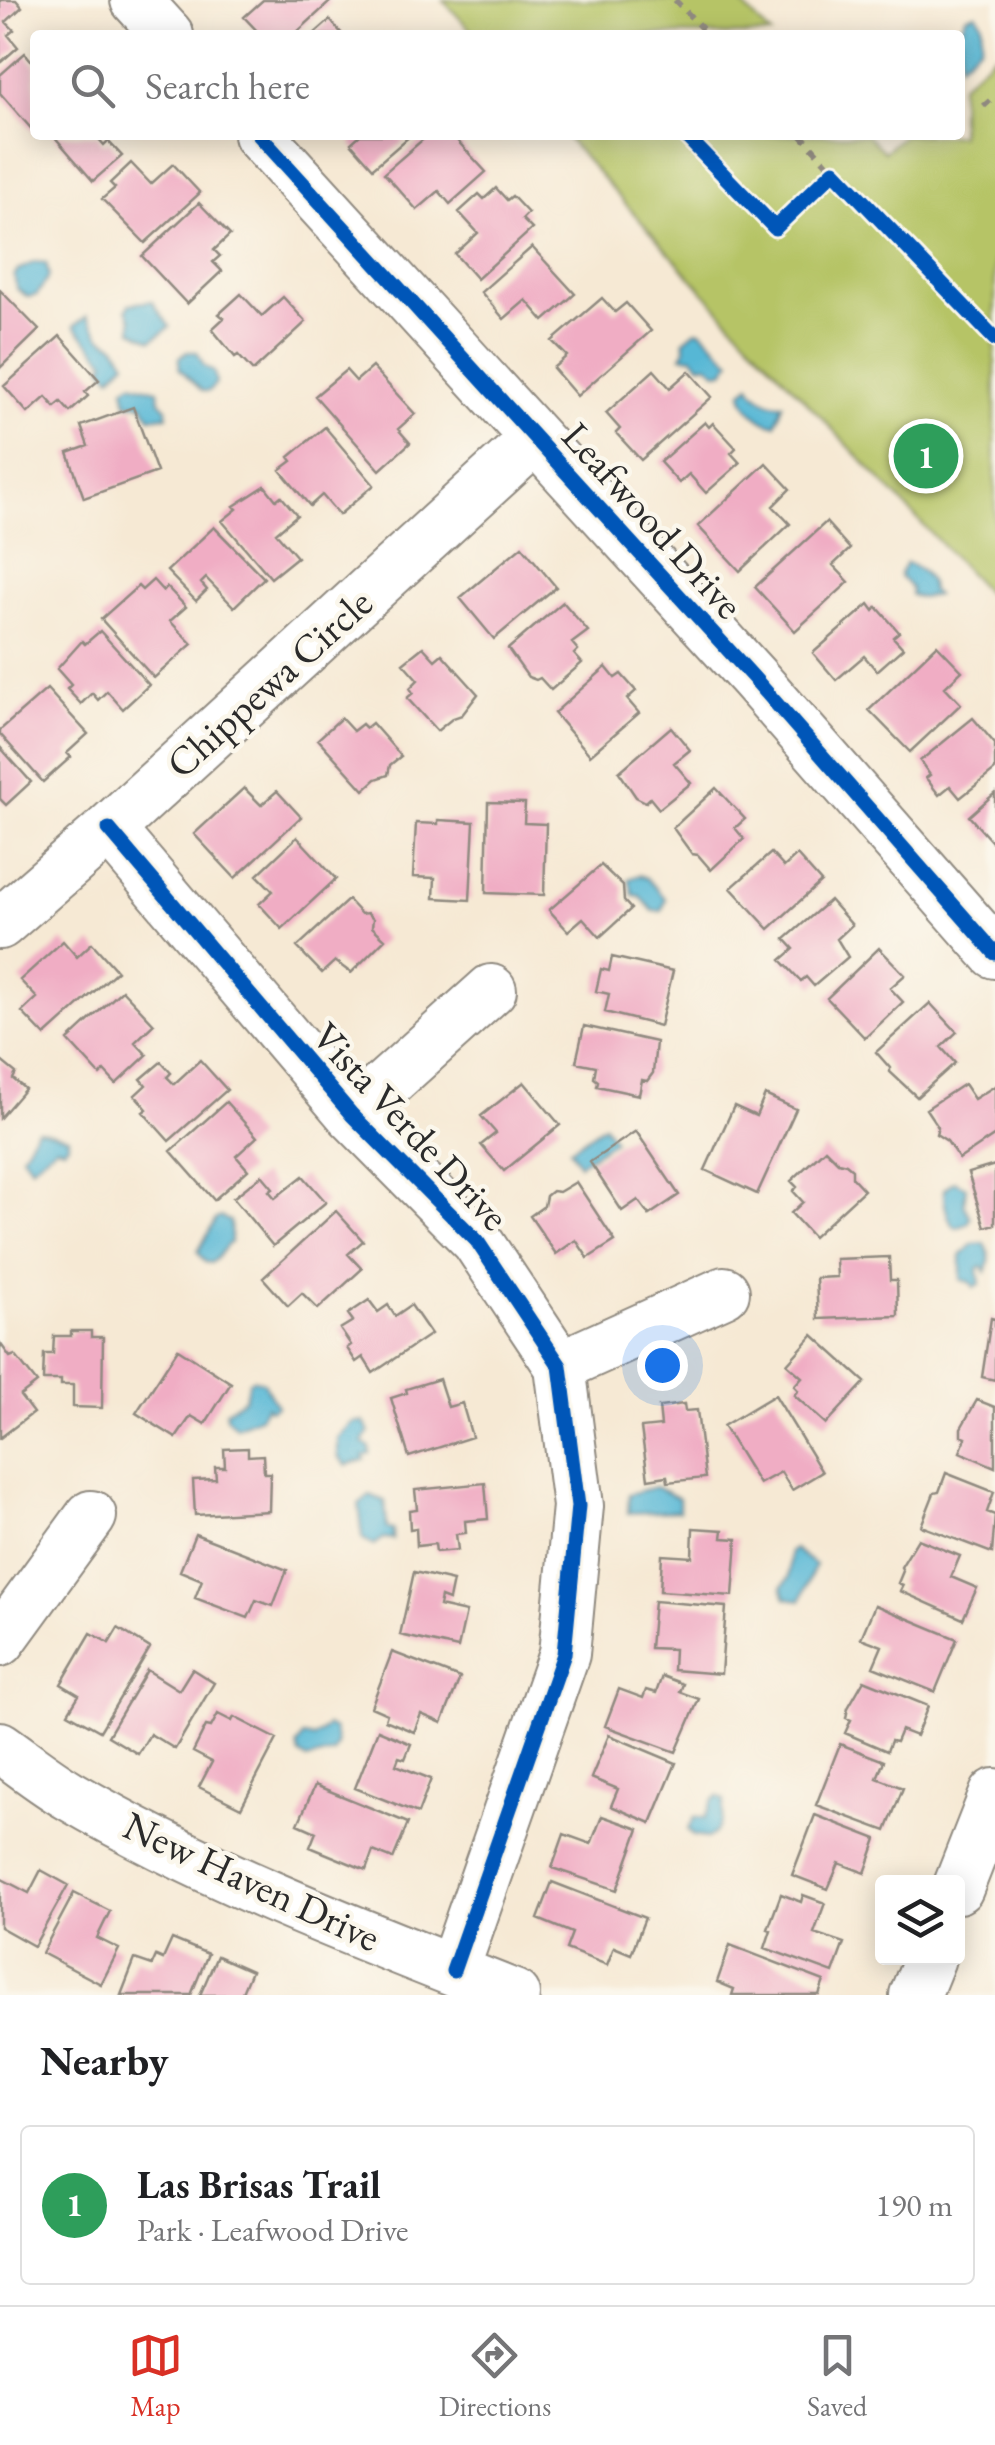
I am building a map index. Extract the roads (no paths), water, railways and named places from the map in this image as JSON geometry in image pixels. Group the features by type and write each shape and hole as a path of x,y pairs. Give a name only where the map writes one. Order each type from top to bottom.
{"street":[{"path":"136,0 163,30"},
{"name":"Leafwood Drive","path":"263,140 753,677 995,953"},
{"name":"Chippewa Circle","path":"0,924 535,439"},
{"name":"Vista Verde Drive","path":"109,829 352,1115 477,1240 560,1366 578,1506 564,1654 453,1971"},
{"path":"352,1115 491,990"},
{"path":"560,1366 724,1292"},
{"path":"0,1641 91,1516"},
{"name":"New Haven Drive","path":"0,1747 68,1794 189,1857 329,1922 514,1995"},
{"path":"963,1875 995,1794"},
{"path":"915,1995 927,1965"}],"water":[{"path":"976,13 982,23 981,45 965,59 965,30 959,30 966,16"},
{"path":"35,262 46,263 49,276 37,295 28,297 17,289 14,276"},
{"path":"152,301 170,327 152,340 132,330 127,309 130,304"},
{"path":"87,316 126,362 111,377 103,367 106,361 74,326"},
{"path":"696,330 702,331 731,361 724,371 717,372 693,357 682,356 686,349 684,340"},
{"path":"197,352 204,366 214,372 216,383 209,391 202,391 179,368 180,357"},
{"path":"132,383 158,390 167,416 150,417 143,404 127,403 124,388"},
{"path":"750,385 764,399 783,404 776,424 759,418 746,403 742,392"},
{"path":"906,563 924,573 936,595 911,595 911,588 899,575"},
{"path":"639,875 647,878 666,899 662,911 653,911 640,896 633,895 629,879"},
{"path":"604,1125 614,1140 579,1164 570,1149"},
{"path":"37,1129 68,1137 68,1144 64,1148 56,1146 31,1167 22,1155"},
{"path":"954,1181 966,1187 964,1205 971,1218 956,1228 948,1215 944,1194 944,1189"},
{"path":"216,1219 230,1221 231,1242 214,1261 205,1262 198,1252"},
{"path":"984,1243 989,1265 986,1272 983,1266 978,1268 980,1284 974,1287 961,1280 961,1256 972,1244"},
{"path":"253,1379 263,1382 277,1406 270,1410 266,1406 260,1417 236,1427 226,1417 226,1411 245,1398"},
{"path":"353,1422 364,1422 369,1432 363,1443 370,1447 370,1454 363,1456 365,1460 346,1465 338,1456 338,1438"},
{"path":"655,1487 679,1498 679,1511 628,1513 629,1494"},
{"path":"370,1495 385,1501 387,1528 393,1530 393,1539 384,1538 374,1545 363,1539 359,1504"},
{"path":"794,1549 815,1565 801,1600 786,1598 782,1587 789,1578 790,1552"},
{"path":"327,1726 334,1730 337,1745 333,1753 307,1760 300,1755 297,1745 303,1737 314,1738"},
{"path":"718,1796 724,1800 719,1827 708,1838 694,1836 688,1830 695,1817 705,1818"}],"place":[{"name":"Las Brisas Trail","path":"926,456"}]}
